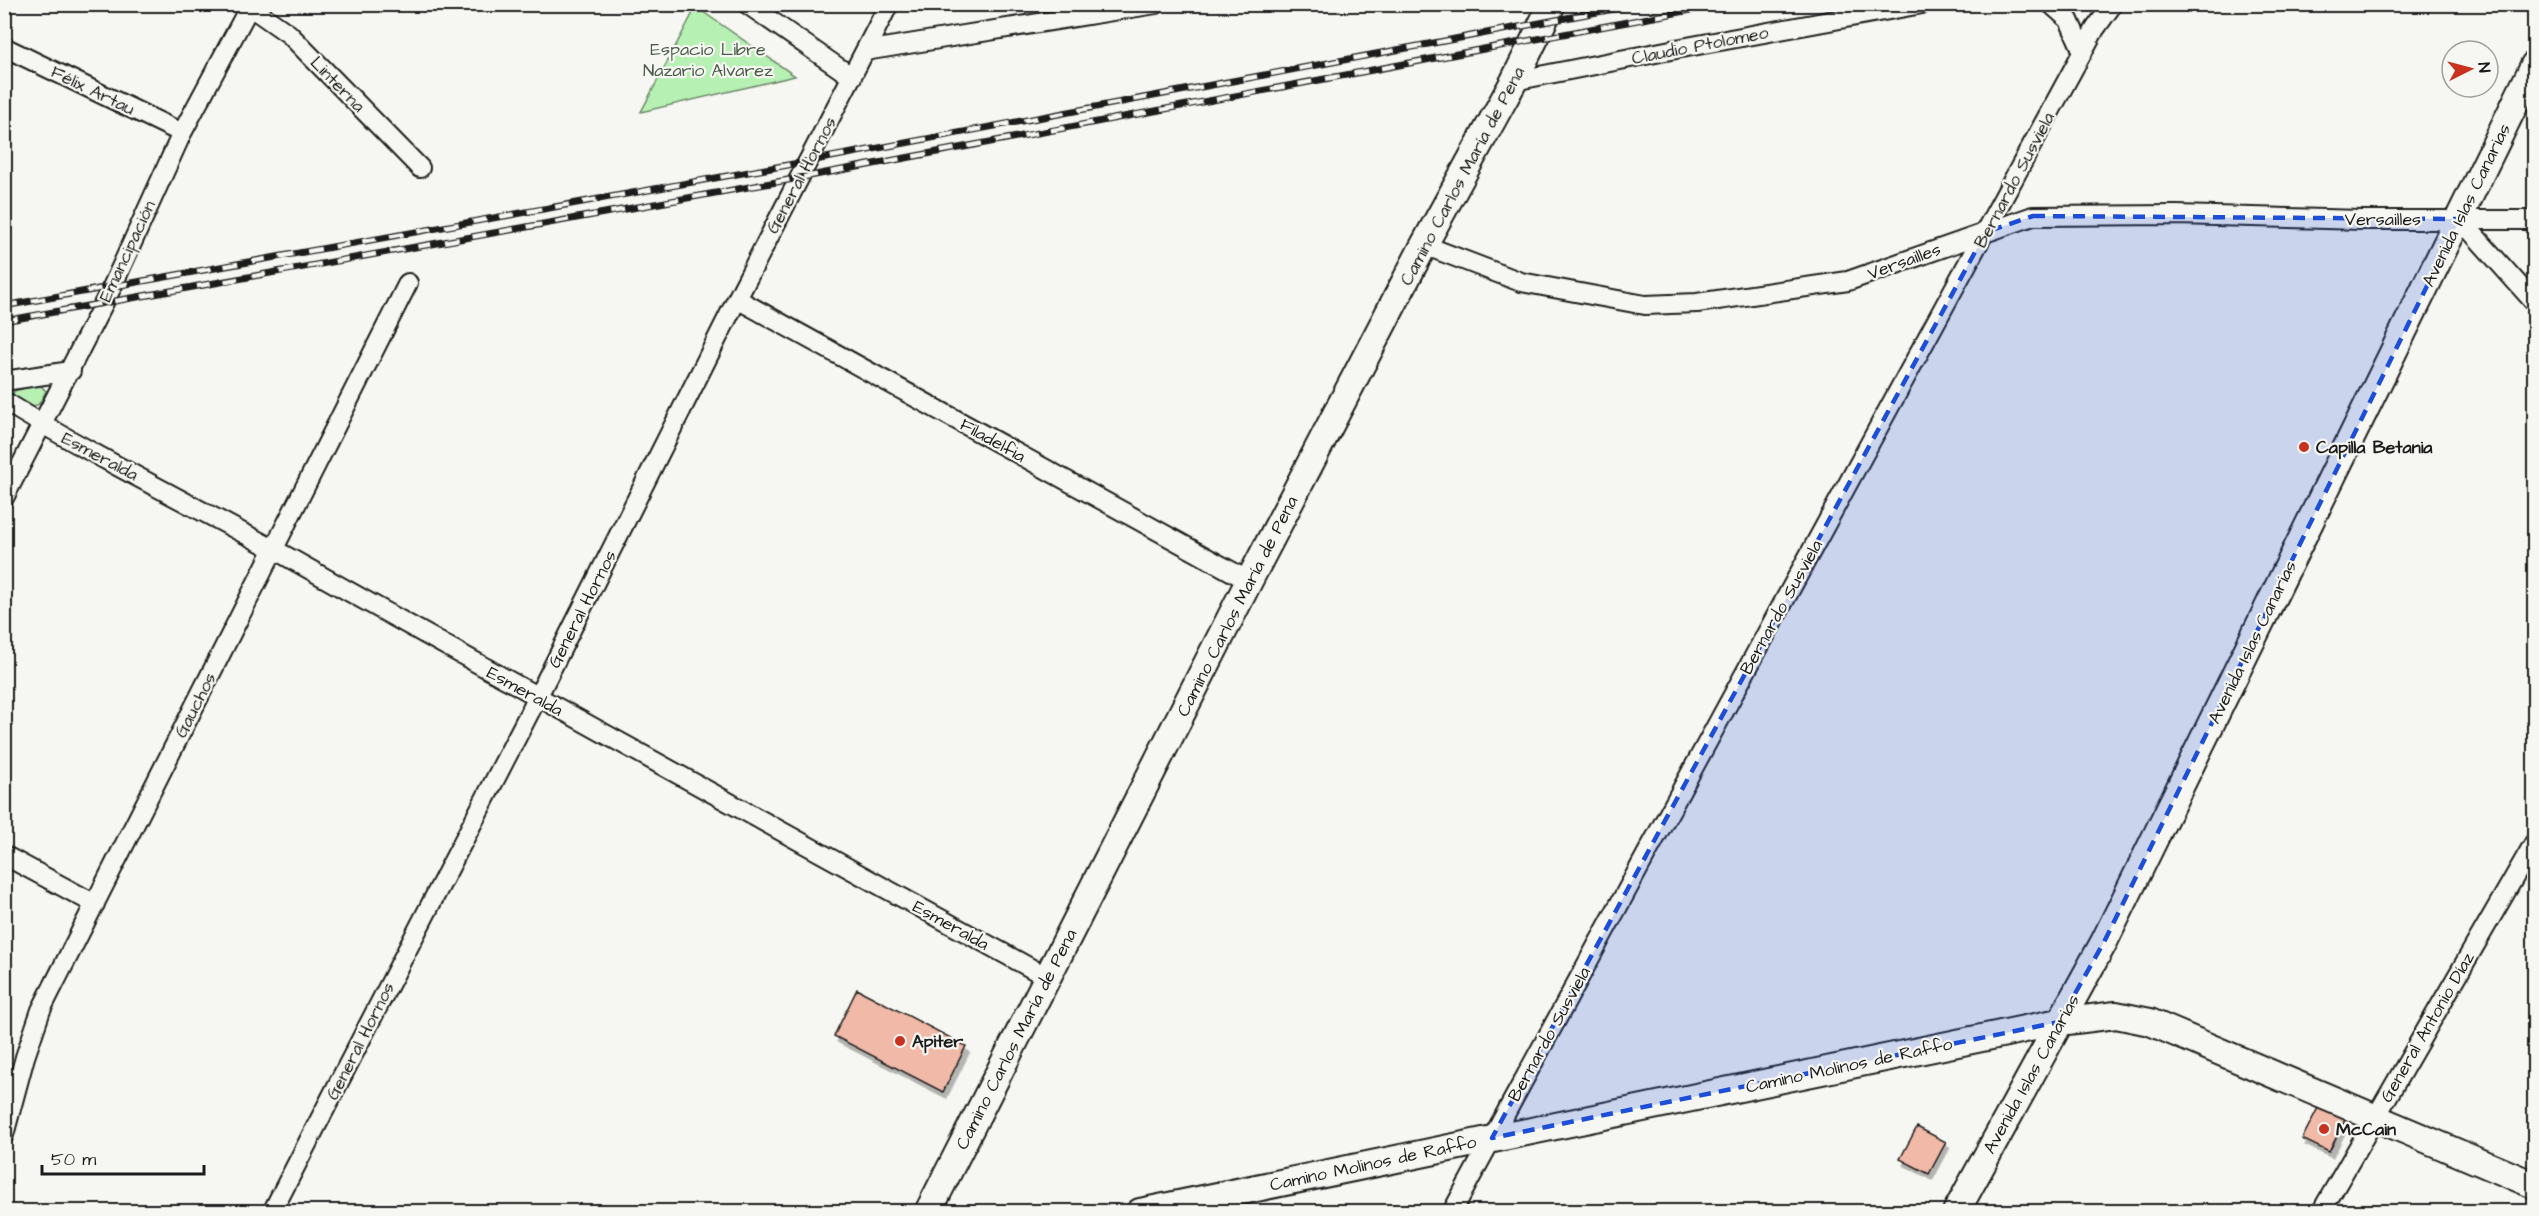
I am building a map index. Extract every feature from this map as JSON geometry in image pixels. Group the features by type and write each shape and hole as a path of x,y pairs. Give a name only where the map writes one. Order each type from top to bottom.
{"street":[{"path":"747,4 852,77"},
{"name":"General Hornos","path":"272,1212 537,698 737,299 889,4"},
{"path":"865,51 1156,4"},
{"name":"Camino Carlos María de Pena","path":"928,1212 1249,581 1424,245 1514,81 1552,4"},
{"name":"Claudio Ptolomeo","path":"1514,81 1922,4"},
{"path":"2051,4 2069,20 2083,52"},
{"name":"Bernardo Susviela","path":"1452,1212 2095,29 2113,4"},
{"name":"Emancipación","path":"4,498 71,371 182,133 249,5"},
{"name":"Linterna","path":"249,5 288,34 420,168"},
{"name":"Félix Artau","path":"4,47 182,133"},
{"name":"Avenida Islas Canarias","path":"1956,1212 2104,942 2535,65"},
{"name":"Versailles","path":"1424,245 1521,282 1645,304 1687,304 1848,281 2033,216 2176,215 2362,220 2535,220"},
{"path":"2460,219 2535,302"},
{"name":"Gauchos","path":"4,1135 25,1057 41,1010 408,283"},
{"name":"Filadelfia","path":"737,299 1249,581"},
{"path":"4,381 71,371"},
{"name":"Esmeralda","path":"4,401 43,425 273,550 537,698 1047,977"},
{"name":"General Antonio Díaz","path":"2321,1212 2535,843"},
{"path":"4,855 95,904"},
{"name":"Camino Molinos de Raffo","path":"1140,1212 2059,1022 2116,1015 2150,1022 2535,1185"}],"highlighted area":[{"path":"2033,216 2460,219 2104,942 2059,1022 1492,1138 1986,232"}],"green space":[{"name":"Espacio Libre Nazario Alvarez","path":"696,7 795,76 641,112"},
{"path":"39,384 46,391 39,404 32,407 13,395 14,391"}],"building":[{"name":"Apiter","path":"857,989 966,1046 943,1092 834,1036"},
{"name":"McCain","path":"2319,1106 2345,1120 2329,1152 2302,1139"},
{"path":"1917,1127 1946,1142 1929,1174 1900,1159"}],"railway":[{"path":"4,306 810,161 1640,4"},
{"path":"4,321 799,178 1723,4"}],"place":[{"name":"Capilla Betania","path":"2304,447"},
{"name":"Apiter","path":"900,1041"},
{"name":"McCain","path":"2324,1129"}]}
